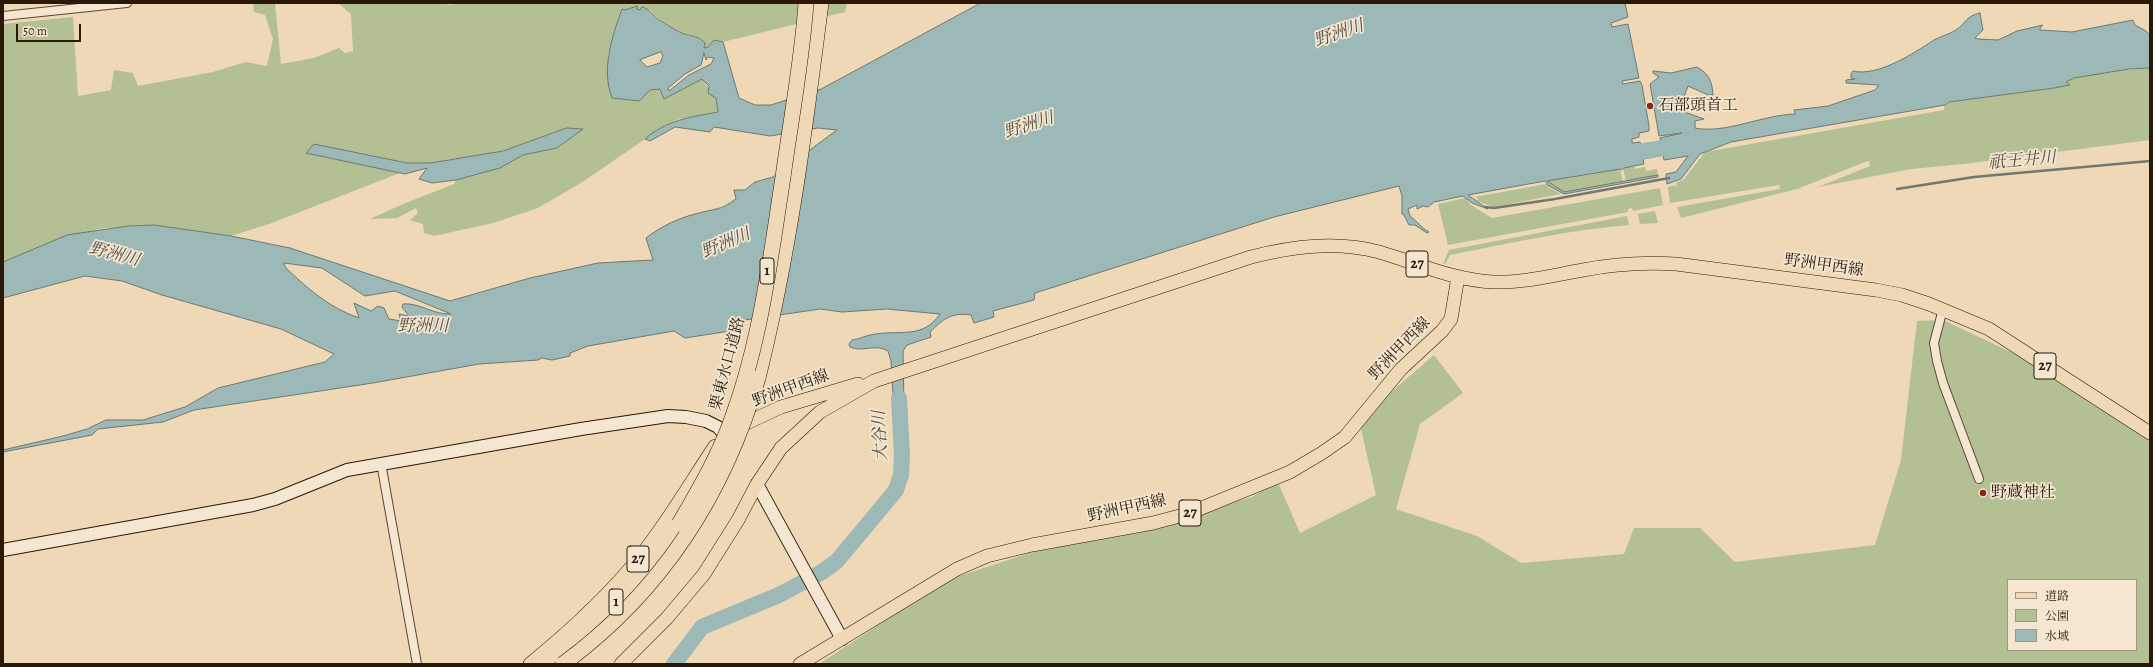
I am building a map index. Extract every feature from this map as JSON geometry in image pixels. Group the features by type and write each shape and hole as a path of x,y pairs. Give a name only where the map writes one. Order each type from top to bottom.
{"highway":[{"name":"栗東水口道路","path":"539,664 587,631 629,588 656,556 679,524 697,494 726,437 744,381 761,308 775,226 806,3"},
{"name":"栗東水口道路","path":"563,664 584,648 615,619 641,593 671,558 715,490 736,444 757,385 774,317 808,105 821,3"}],"main road":[{"name":"野洲甲西線","path":"724,434 781,407 885,378 1251,257 1286,248 1345,246 1379,252 1458,277 1494,282 1537,279 1616,264 1647,262 1676,264 1876,290 1902,295 1943,309 1989,329 2150,433"},
{"name":"野洲甲西線","path":"800,664 957,569 987,556 1032,545 1153,523 1187,514 1290,472 1345,437 1401,369 1442,331 1451,320 1458,277"},
{"name":"野洲甲西線","path":"757,484 781,448 805,424 820,412 871,382"},
{"name":"27","path":"530,664 561,637 623,577 669,517 724,434"},
{"name":"27","path":"621,664 667,618 704,574 738,520 757,484"}],"street":[{"path":"3,16 127,3"},
{"path":"1943,309 1934,343 1937,361 1943,383 1979,479"},
{"path":"3,550 253,505 275,499 347,470 581,429 668,416 706,421 718,427 724,434"},
{"path":"381,463 417,664"},
{"path":"757,484 842,639"}],"green space":[{"path":"253,3 275,4 281,64 314,58 339,48 345,53 353,51 351,14 338,3 446,3 448,5 462,3 847,3 845,12 723,42 714,40 704,49 690,34 668,25 650,10 637,10 637,6 625,10 622,9 608,54 610,92 639,101 650,90 660,89 664,99 702,79 716,98 718,112 679,119 664,126 584,181 538,208 493,223 434,236 424,233 423,224 410,220 418,213 416,208 397,218 370,219 454,184 456,180 500,168 523,155 557,148 567,128 503,151 431,163 407,163 306,153 400,173 269,224 231,236 154,225 99,229 3,262 3,24 73,17 78,96 111,90 114,70 133,73 138,86 213,72 246,62 267,66 273,39 265,15 254,12"},
{"path":"2150,68 2150,140 1963,164 1911,169 1818,187 1870,166 1869,161 1797,189 1681,218 1677,207 1780,189 1779,185 1670,203 1668,187 1675,185 1677,188 1676,183 1684,179 1705,152 1944,110 1944,105 1949,102 2054,88 2069,84 2066,82 2073,79 2094,74"},
{"path":"1634,166 1635,169 1645,167 1646,171 1657,169 1658,175 1626,181 1623,168"},
{"path":"1620,169 1623,181 1563,192 1547,181"},
{"path":"1546,184 1549,185 1548,187 1561,194 1494,207 1477,201 1478,198 1475,197"},
{"path":"1660,188 1663,205 1633,211 1632,208 1628,209 1628,212 1448,245 1438,204 1465,198 1471,205 1492,218"},
{"path":"1655,211 1658,223 1640,224 1638,214"},
{"path":"1627,216 1629,225 1562,234 1450,255 1446,263 1443,264 1449,250"},
{"path":"1943,320 2015,354 2150,441 2150,664 819,664 947,580 1069,540 1147,527 1252,497 1277,480 1300,533 1376,495 1359,420 1434,355 1463,393 1420,424 1396,509 1477,536 1521,563 1624,554 1634,528 1700,528 1735,562 1875,545 1901,460 1917,321"}],"water":[{"name":"野洲川","path":"981,3 1625,3 1628,17 1611,23 1612,27 1628,24 1639,78 1622,81 1623,84 1640,81 1649,126 1649,131 1639,133 1639,137 1632,139 1632,143 1640,142 1641,145 1652,143 1655,157 1643,159 1644,164 1621,170 1547,181 1564,192 1658,175 1658,177 1564,194 1549,186 1545,181 1468,195 1488,209 1472,203 1463,196 1434,202 1428,207 1423,206 1417,209 1417,205 1408,209 1410,216 1429,232 1427,233 1415,225 1409,225 1402,214 1402,196 1399,186 1274,217 1035,293 1034,300 993,311 994,317 974,323 971,315 964,314 953,316 944,320 935,327 930,332 931,337 907,345 903,351 904,410 902,411 902,419 897,420 896,411 894,411 891,361 888,351 878,348 855,349 850,347 849,344 852,340 872,335 919,330 933,322 940,314 887,309 842,312 820,309 745,320 743,329 685,338 674,331 588,346 570,353 570,356 552,360 542,358 538,360 479,364 373,383 194,410 163,422 98,429 92,435 3,452 3,450 87,429 106,420 143,420 185,407 218,388 325,362 334,354 281,329 162,295 122,281 85,276 3,298 3,262 67,235 128,226 154,225 231,236 290,248 450,301 530,278 598,263 653,260 646,238 678,220 726,206 736,199 734,190 745,190 755,182 773,177 837,130 818,128 770,136 714,127 710,132 675,127 650,141 645,139 661,127 670,123 718,112 716,98 708,93 709,86 702,79 664,99 660,89 650,90 639,101 612,98 608,76 609,53 622,9 625,10 637,6 637,9 640,10 642,7 645,8 659,20 675,30 700,39 705,43 704,48 708,47 714,40 723,42 739,98 755,105 771,105 821,89","holes":["661,52 663,56 660,63 647,67 640,60","704,53 706,60 708,57 714,58 711,64 689,75 669,91 668,88 685,74 701,65","284,263 322,268 365,296 395,291 451,314 438,313 414,305 403,304 402,307 409,316 399,314 401,321 389,319 384,308 378,306 371,311 354,303 359,318 338,309 320,297 286,268"]},
{"path":"1980,13 1983,30 1975,38 1998,40 2017,31 2043,25 2040,30 2072,32 2133,20 2135,25 2146,31 2150,36 2150,68 2129,69 2074,78 2066,82 2070,85 2054,88 1949,102 1945,105 1731,142 1700,154 1681,179 1667,184 1666,174 1676,172 1688,156 1664,160 1660,138 1682,133 1659,136 1650,84 1659,77 1653,73 1653,71 1671,73 1697,67 1709,78 1713,95 1708,95 1688,86 1679,110 1704,119 1695,121 1695,128 1707,129 1732,126 1770,117 1795,114 1794,110 1828,106 1875,90 1879,85 1846,83 1846,80 1855,79 1851,78 1853,71 1873,71 1895,63 1934,40 1954,31 1969,18"},
{"path":"567,128 583,129 557,148 523,155 500,168 456,180 432,183 419,179 427,168 405,174 306,153 314,144 407,163 431,163 503,151"}],"waterway":[{"path":"1632,153 1682,145"},
{"name":"祇王井川","path":"1897,189 1974,177 2150,161"},
{"path":"1485,207 1494,208 1555,199 1669,178"},
{"name":"大谷川","path":"674,664 702,627 779,595 822,572 837,561 896,490 901,475 902,455 899,398"}],"place":[{"name":"石部頭首工","path":"1650,106"},
{"name":"野蔵神社","path":"1983,493"}]}
